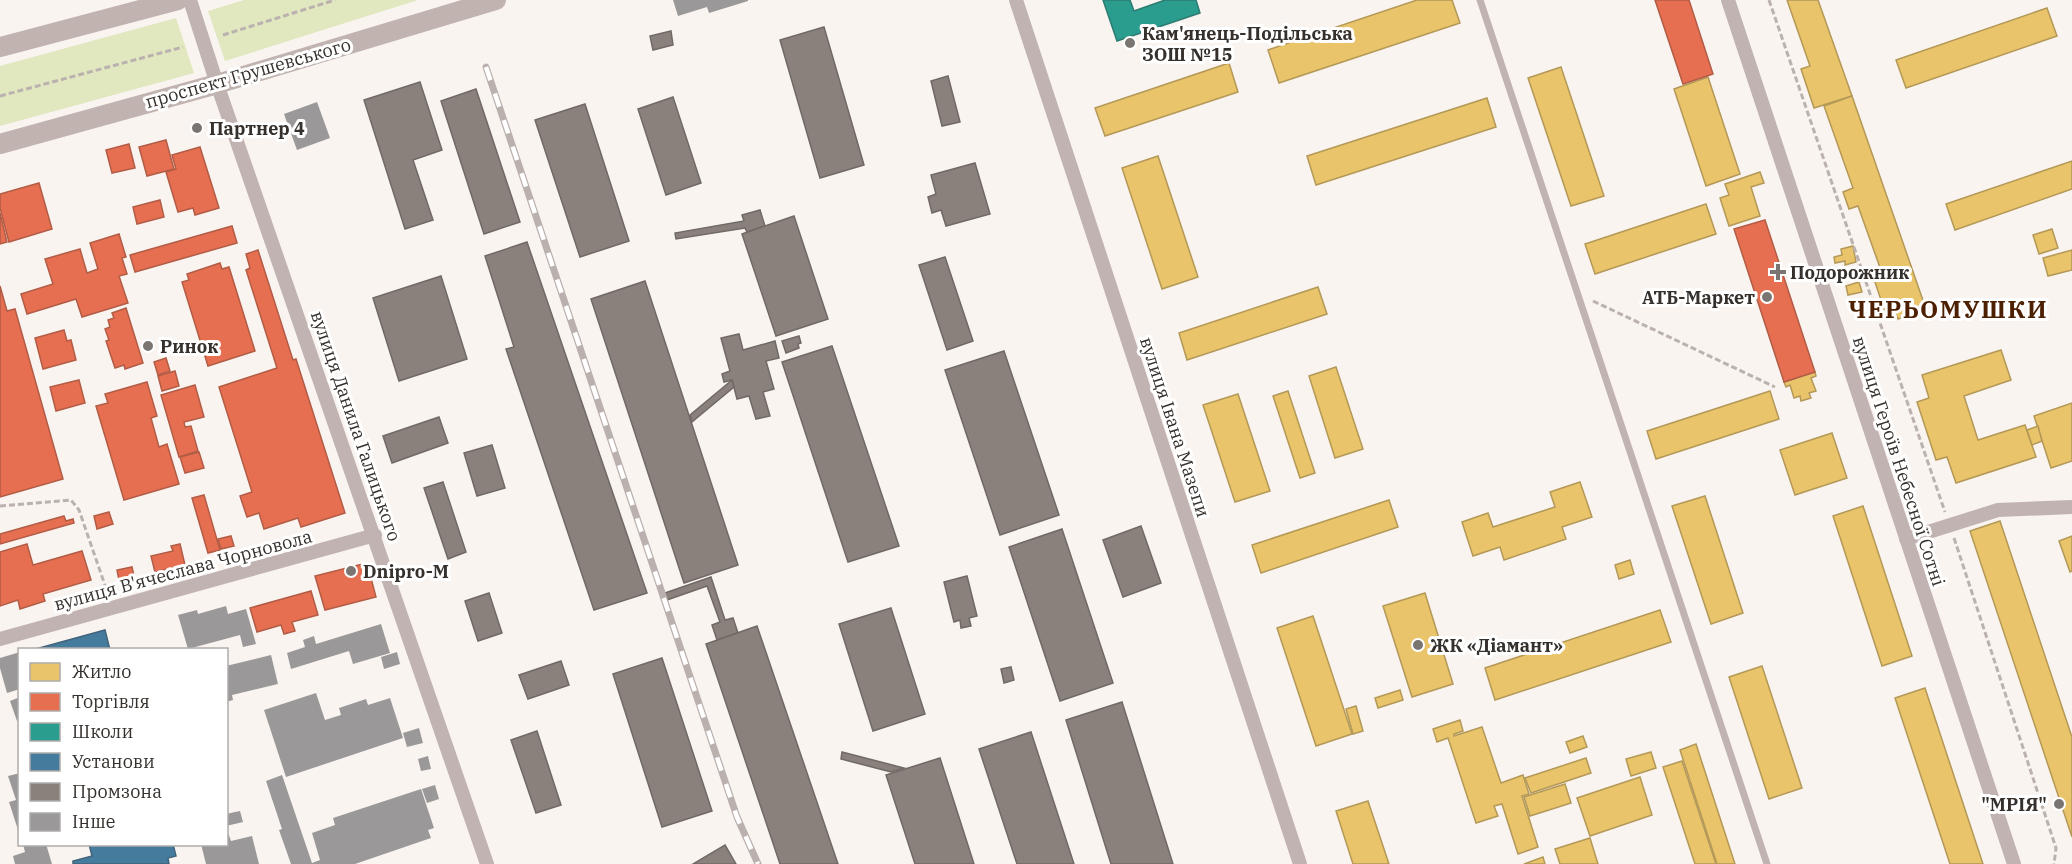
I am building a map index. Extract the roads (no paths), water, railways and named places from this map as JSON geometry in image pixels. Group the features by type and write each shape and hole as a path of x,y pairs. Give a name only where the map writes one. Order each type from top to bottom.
{"main road":[{"path":"0,47 178,0"},
{"name":"проспект Грушевського","path":"0,144 217,84 496,0"}],"street":[{"name":"вулиця Данила Галицького","path":"190,0 487,864"},
{"name":"вулиця Івана Мазепи","path":"1016,0 1300,864"},
{"name":"вулиця Героїв Небесної Сотні","path":"1728,0 2014,864"},
{"path":"1906,539 1998,510 2072,507"},
{"name":"вулиця В'ячеслава Чорновола","path":"0,639 375,535"}],"lane":[{"path":"1480,0 1767,864"}],"railway":[{"path":"486,67 737,817 758,864"}],"place":[{"name":"Кам'янець-Подільська ЗОШ №15","path":"1130,43"},
{"name":"Партнер 4","path":"197,128"},
{"name":"Подорожник","path":"1778,272"},
{"name":"АТБ-Маркет","path":"1767,297"},
{"name":"Ринок","path":"148,346"},
{"name":"Dnipro-M","path":"351,571"},
{"name":"ЖК «Діамант»","path":"1418,645"},
{"name":"\"МРІЯ\"","path":"2059,804"}],"district":[{"name":"ЧЕРЬОМУШКИ","path":"1948,309"}]}
